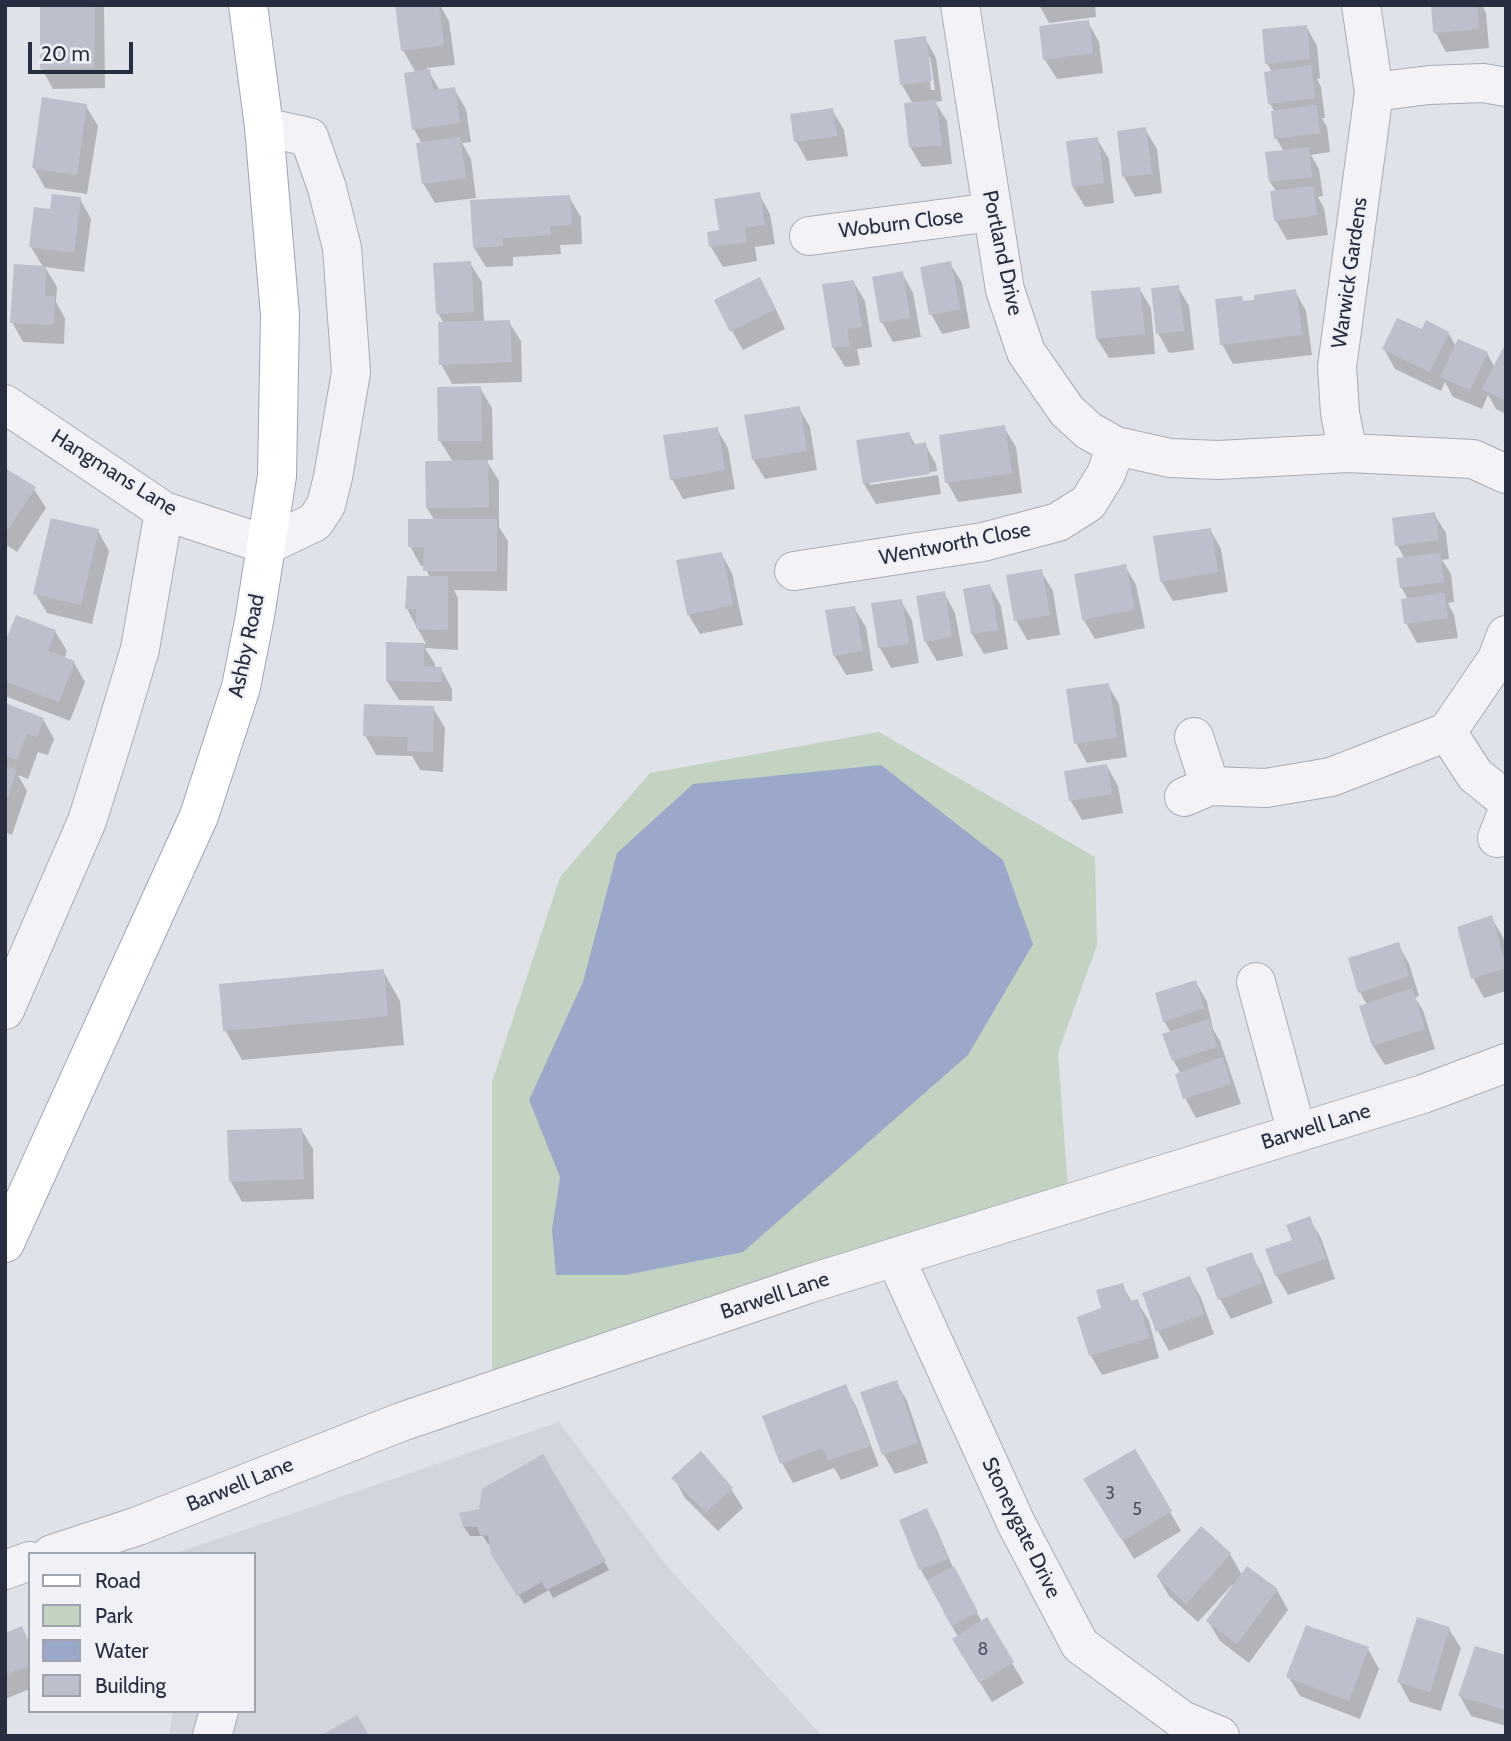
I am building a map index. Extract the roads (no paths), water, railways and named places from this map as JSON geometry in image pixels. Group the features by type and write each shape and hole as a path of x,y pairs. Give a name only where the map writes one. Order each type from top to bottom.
{"main road":[{"name":"Ashby Road","path":"5,1243 199,816 241,688 267,545 276,476 281,315 264,127 248,5"}],"street":[{"name":"Portland Drive","path":"961,5 1005,290 1026,352 1067,411 1089,431 1116,446 1170,458 1218,460 1348,453 1473,459 1506,474"},
{"name":"Warwick Gardens","path":"1348,453 1340,413 1337,366 1374,92 1361,5"},
{"path":"1374,92 1429,85 1483,83 1506,87"},
{"path":"264,127 309,137 327,188 342,248 351,372 326,505 315,522 267,545"},
{"name":"Woburn Close","path":"809,236 992,212"},
{"name":"Hangmans Lane","path":"5,404 164,511 267,545"},
{"name":"Wentworth Close","path":"794,571 983,542 1058,522 1088,503 1106,474 1116,446"},
{"path":"5,1010 87,821 140,649 164,511"},
{"path":"1194,737 1197,792 1266,788 1331,777 1447,732 1497,659 1506,635"},
{"path":"1447,732 1475,775 1506,800"},
{"path":"1256,982 1297,1133"},
{"name":"Barwell Lane","path":"65,1552 144,1540 401,1422 895,1257 1423,1094 1503,1074"},
{"name":"Stoneygate Drive","path":"895,1257 1016,1523 1080,1645 1175,1728 1220,1736"},
{"path":"5,1570 28,1562"},
{"path":"212,1736 218,1713"}],"water":[{"path":"881,765 1003,860 1033,944 968,1055 743,1252 625,1275 556,1275 552,1230 560,1177 529,1100 583,982 617,853 693,784"}]}
